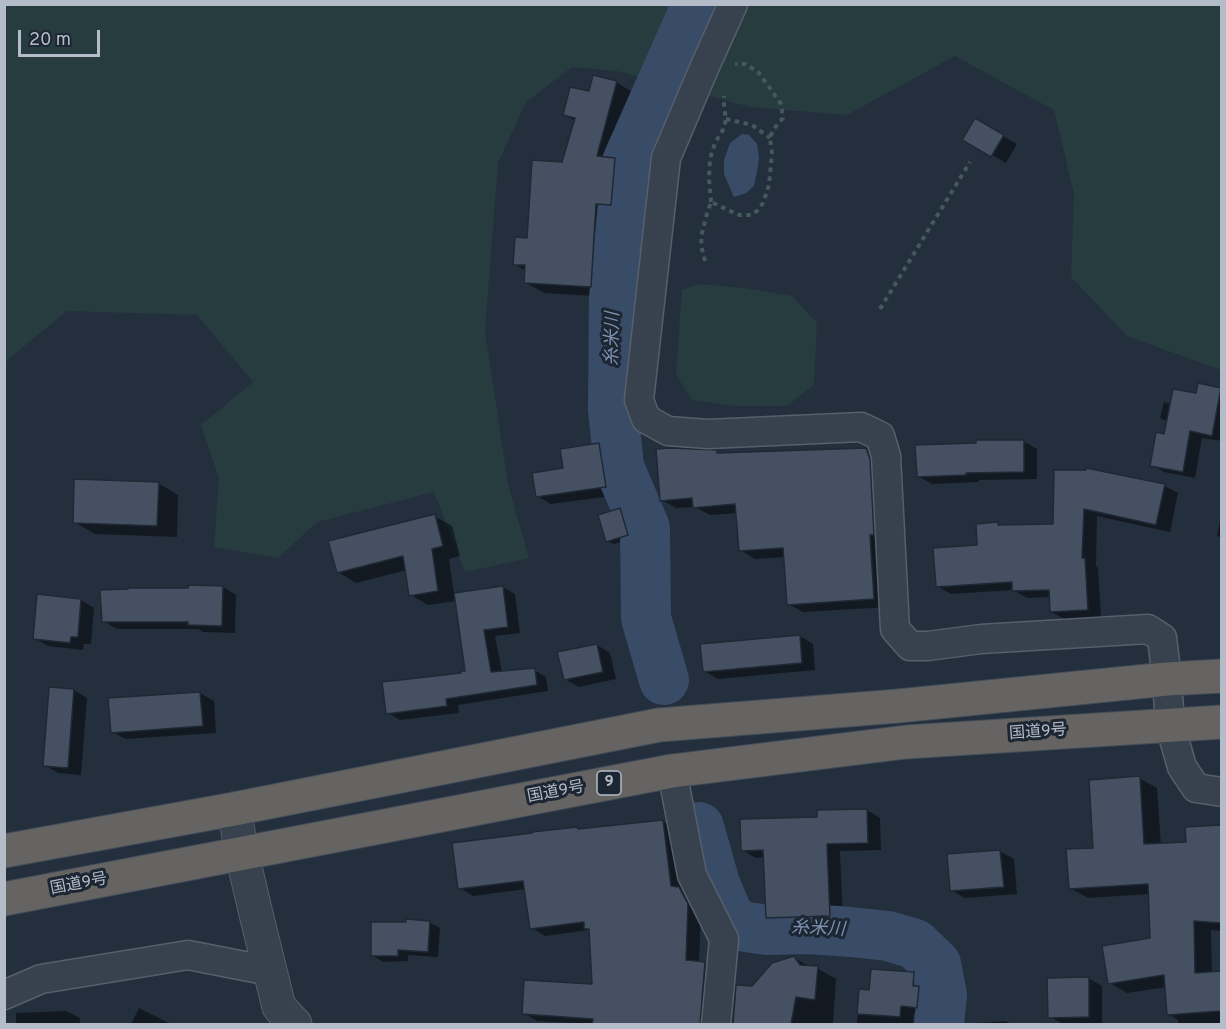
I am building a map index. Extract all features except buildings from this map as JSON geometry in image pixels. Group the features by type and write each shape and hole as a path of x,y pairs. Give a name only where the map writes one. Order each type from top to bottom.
{"highway":[{"path":"4,851 234,809 659,725 898,706 1167,679 1221,676"},
{"name":"国道9号","path":"4,899 672,771 906,742 1221,722"}],"street":[{"path":"733,4 666,158 639,400 646,419 668,431 708,434 861,427 880,436 886,456 895,629 910,646 981,639 1148,629 1162,638 1170,725 1182,767 1196,788 1221,792"},
{"path":"672,771 692,875 724,939 716,1024"},
{"path":"234,809 242,854 279,1007 295,1024"},
{"path":"4,995 41,980 188,955 270,971"}],"path":[{"path":"711,53 730,65 746,64 759,73 780,104 783,118 773,130 770,138 772,153 769,185 763,203 757,211 751,215 739,215 711,202"},
{"path":"705,261 702,237 711,202 710,159 715,143 724,128 726,118 724,92"},
{"path":"726,118 752,125 770,138"},
{"path":"880,309 970,162"}],"green space":[{"path":"5,5 1221,5 1221,370 1127,336 1071,277 1074,194 1054,110 955,56 847,115 750,107 617,71 572,67 526,102 498,163 485,331 508,484 529,558 465,572 434,492 317,522 278,558 214,547 219,478 201,425 253,382 197,315 67,311 5,362"},
{"path":"699,284 745,288 792,296 817,323 814,385 787,406 734,406 692,400 676,375 682,290"}],"water":[{"path":"742,134 749,135 757,144 758,166 754,186 746,193 734,197 724,174 724,160 730,143"}],"waterway":[{"name":"糸米川","path":"664,680 646,618 645,528 619,467 613,409 614,298 627,162 697,4"},
{"name":"糸米川","path":"699,827 715,884 728,915 740,926 767,930 808,929 851,932 888,936 915,944 936,964 942,995 939,1024"}]}
